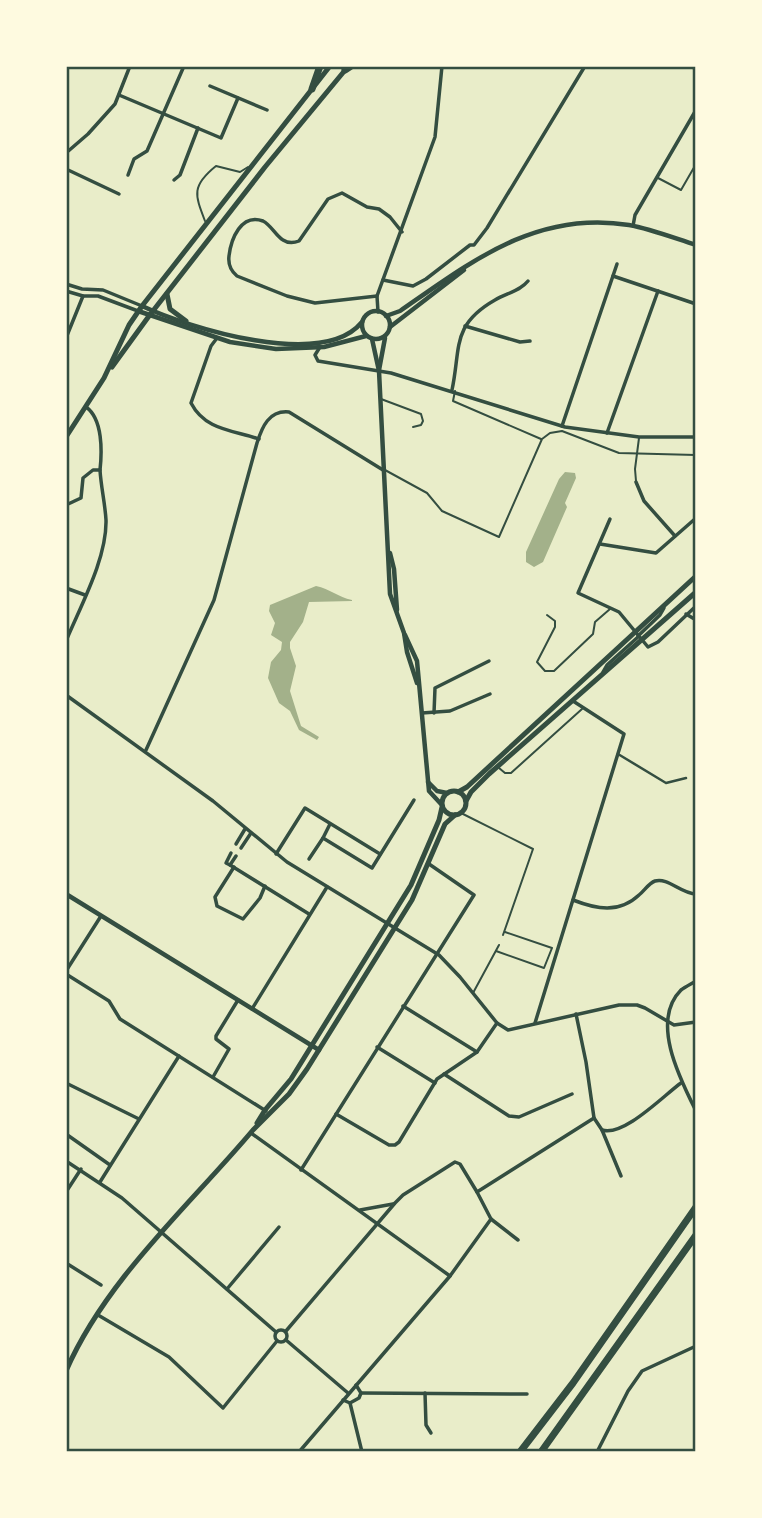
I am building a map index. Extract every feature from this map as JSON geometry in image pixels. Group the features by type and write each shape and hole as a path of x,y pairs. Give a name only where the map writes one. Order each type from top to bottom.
{"highway":[{"path":"312,89 320,66"},
{"path":"520,1451 573,1384 695,1207"},
{"path":"541,1451 586,1392 695,1235"}],"main road":[{"path":"66,437 104,377 140,309 330,66"},
{"path":"104,377 265,167 348,68"},
{"path":"167,294 170,309 186,321"},
{"path":"66,1371 70,1354 115,1287 252,1131 294,1089 412,900 445,824 466,807 466,801 476,787 601,677 666,603 695,576"},
{"path":"252,1131 265,1110 291,1079 387,925 418,870 447,793 467,788 638,636 695,592"},
{"path":"458,792 466,801"},
{"path":"442,805 447,813 458,814"}],"street":[{"path":"66,153 95,127 115,104 130,66"},
{"path":"128,175 134,159 146,151 184,66"},
{"path":"378,312 377,296 435,137 442,66"},
{"path":"383,280 412,286 426,279 470,245 474,245 585,66"},
{"path":"686,66 695,68"},
{"path":"210,86 267,110"},
{"path":"119,95 220,138 238,98"},
{"path":"633,226 635,215 695,110"},
{"path":"174,180 180,176 198,128"},
{"path":"66,169 119,194"},
{"path":"377,296 315,303 294,298 237,276 232,272 229,260 234,237 242,224 254,220 268,225 283,240 294,243 299,241 328,199 342,193 367,207 379,209 390,217 402,232"},
{"path":"386,316 400,311 475,260 511,240 548,228 581,223 633,226 695,245"},
{"path":"379,371 385,336 390,327 475,260"},
{"path":"562,426 617,264"},
{"path":"613,276 695,304"},
{"path":"453,390 457,369 455,354 465,326 482,307 506,293 522,289 528,281"},
{"path":"66,284 82,289 103,290 140,309"},
{"path":"66,291 83,296 98,296 242,345 276,349 320,347 366,336"},
{"path":"607,433 658,291"},
{"path":"66,338 83,296"},
{"path":"151,313 236,337 286,344 316,343 341,337 354,331 368,314 378,312 386,316 390,327"},
{"path":"362,322 366,336 379,339 385,336"},
{"path":"465,326 520,342 530,341"},
{"path":"217,338 211,346 191,403 208,424 259,439"},
{"path":"372,339 379,371 389,548 394,569 398,614 415,655 427,778 431,795 442,805"},
{"path":"320,347 315,355 318,362 379,371 453,390 562,426 639,436 695,436"},
{"path":"66,640 100,556 106,520 100,470 103,443 91,411 86,407"},
{"path":"145,751 212,605 266,421 286,411 383,470"},
{"path":"66,505 81,498 83,478 93,470 100,470"},
{"path":"636,482 644,501 675,536"},
{"path":"600,544 656,553 695,518"},
{"path":"610,519 578,593 619,612 648,647 654,645 695,606"},
{"path":"66,588 85,595"},
{"path":"686,614 695,620"},
{"path":"434,713 435,688 489,661"},
{"path":"420,713 450,711 490,694"},
{"path":"66,695 213,801 276,854 435,953 460,977 497,1023 508,1030 619,1005 637,1005 674,1026 695,1022"},
{"path":"535,1023 624,734 573,701"},
{"path":"618,753 666,783 686,778"},
{"path":"427,778 434,789 447,793"},
{"path":"323,838 372,868 414,800"},
{"path":"276,854 305,808 381,854"},
{"path":"309,859 330,824"},
{"path":"236,844 245,828"},
{"path":"242,848 251,833"},
{"path":"234,855 232,866 215,897 217,906 243,919 260,898 265,886"},
{"path":"301,1170 435,953 474,895 429,864"},
{"path":"232,866 309,914"},
{"path":"573,900 597,909 613,908 629,903 652,882 659,880 668,882 686,894 695,894"},
{"path":"252,1009 327,887"},
{"path":"66,894 319,1050"},
{"path":"101,915 66,972 109,1000 120,1019 271,1114"},
{"path":"695,981 681,990 668,1011 674,1069 695,1111"},
{"path":"213,1077 229,1049 216,1039 216,1036 239,1000"},
{"path":"402,1006 477,1052"},
{"path":"576,1014 594,1118 602,1130 621,1176"},
{"path":"336,1114 389,1145 395,1145 435,1083 477,1052 497,1023"},
{"path":"377,1047 435,1083"},
{"path":"100,1182 179,1056"},
{"path":"444,1074 509,1116 519,1117 572,1094"},
{"path":"66,1083 139,1119"},
{"path":"602,1130 615,1131 668,1096 682,1083"},
{"path":"477,1192 594,1118"},
{"path":"252,1131 301,1170 450,1276"},
{"path":"66,1134 110,1166"},
{"path":"66,1161 122,1198 276,1332"},
{"path":"348,1394 286,1340 286,1331 403,1195 455,1162 460,1164 491,1219 518,1240"},
{"path":"66,1192 81,1170"},
{"path":"360,1210 395,1203"},
{"path":"299,1451 450,1276 491,1219"},
{"path":"227,1289 279,1227"},
{"path":"66,1264 101,1284"},
{"path":"96,1313 169,1357 223,1408 277,1341"},
{"path":"276,1332 286,1331"},
{"path":"276,1332 277,1341"},
{"path":"277,1341 286,1340"},
{"path":"597,1451 628,1391 642,1371 695,1346"},
{"path":"356,1385 361,1394"},
{"path":"425,1393 426,1425 431,1433"},
{"path":"361,1394 527,1394"},
{"path":"343,1400 355,1402 361,1394"},
{"path":"350,1403 362,1451"}],"lane":[{"path":"207,225 195,196 197,188 209,172 216,166 240,172 258,160"},
{"path":"657,177 681,190 695,164"},
{"path":"453,390 453,401 542,439"},
{"path":"380,398 421,415 421,425 413,427"},
{"path":"383,470 427,493 442,511 499,537 542,439 550,433 562,431 619,453 695,455"},
{"path":"636,482 639,436"},
{"path":"547,615 555,621 555,627 537,662 545,671 554,671 593,634 595,622 610,608"},
{"path":"499,767 505,773 511,774 582,709"},
{"path":"458,814 533,849 504,933 552,948 544,968 496,951"},
{"path":"473,993 499,945"}],"shaded area":[{"path":"565,472 575,473 576,478 565,503 567,507 543,562 534,567 526,562 526,552 559,479"},
{"path":"316,586 352,600 309,602 303,622 290,642 296,666 290,691 301,726 319,737 317,740 299,730 290,711 279,703 268,678 271,662 281,650 282,642 271,635 275,623 269,611 270,605"}]}
